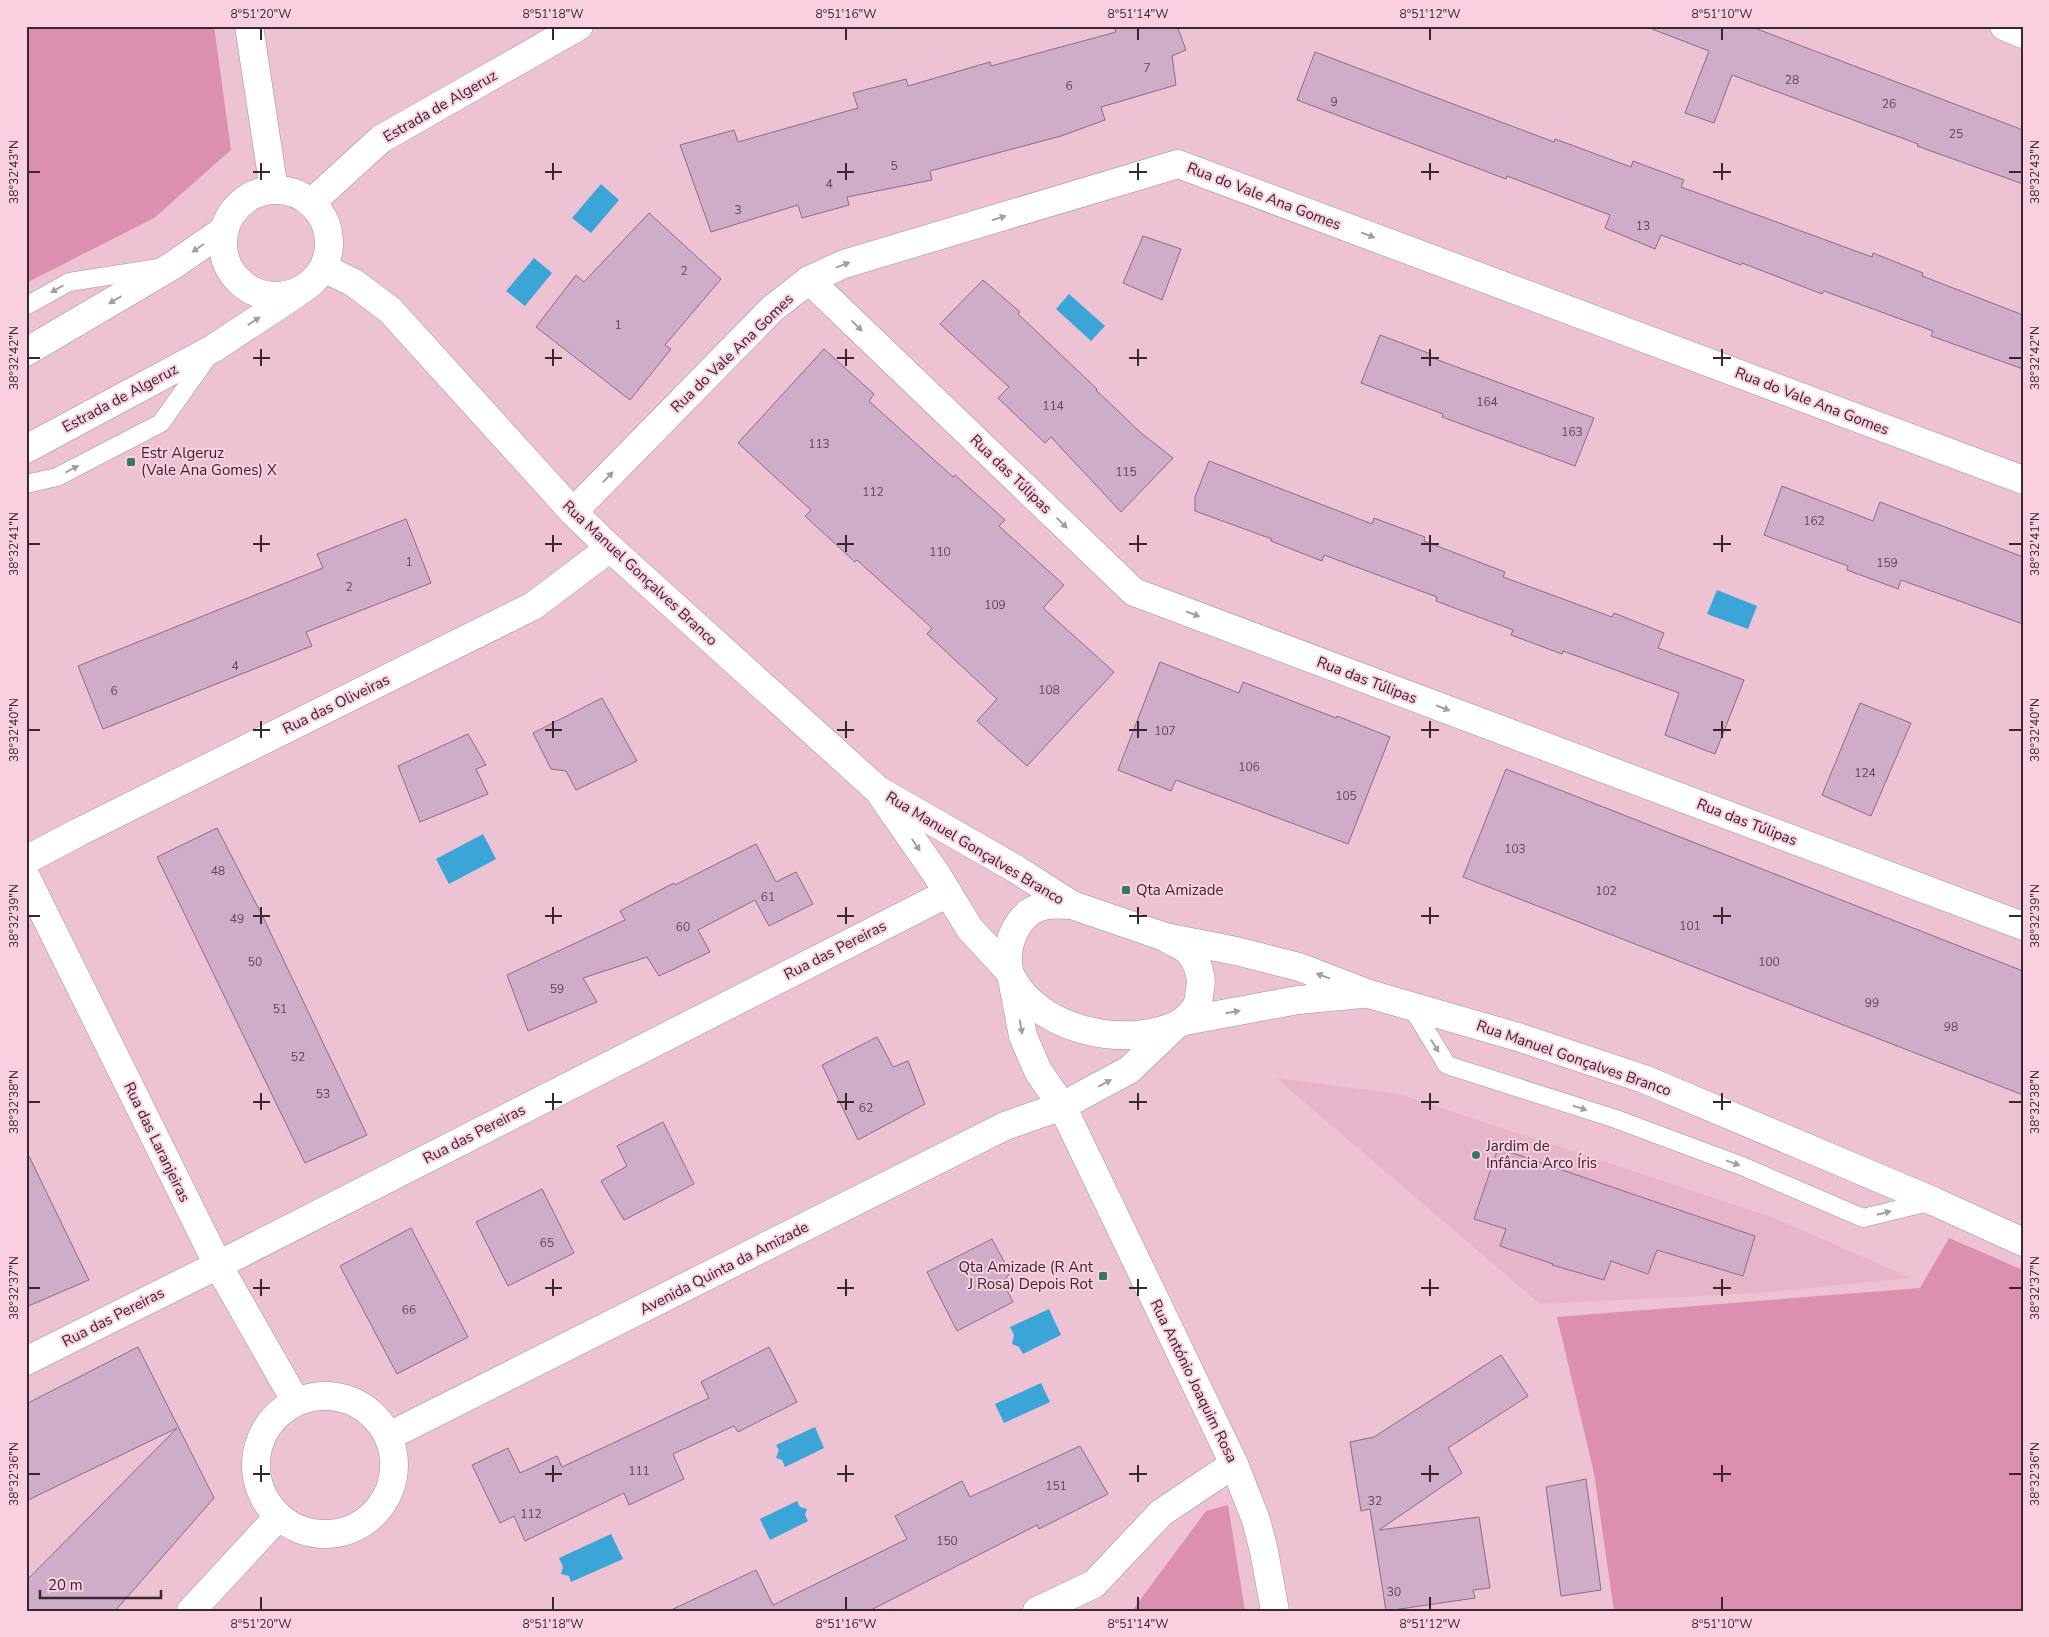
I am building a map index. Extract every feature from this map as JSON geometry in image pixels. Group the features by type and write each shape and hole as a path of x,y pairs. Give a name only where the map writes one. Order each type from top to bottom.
{"street":[{"path":"249,26 274,190"},
{"name":"Estrada de Algeruz","path":"312,202 381,139 579,26"},
{"path":"2004,26 2023,34"},
{"name":"Rua do Vale Ana Gomes","path":"574,512 772,309 809,280 844,264 1178,164 2023,480"},
{"path":"274,190 294,192 312,202 321,213 327,226 330,240 329,254 324,268 313,282 298,292 282,296 265,295 249,289 236,278 227,264 223,247 224,230 230,216 240,204 253,195 274,190"},
{"path":"26,352 172,266 224,230"},
{"name":"Rua Manuel Gonçalves Branco","path":"324,268 354,283 390,310 574,512 610,548 878,790 1016,869 1072,905 1164,937 1236,951 1299,967 1369,994 1410,1004 1518,1037 1644,1079 1933,1201 2023,1242"},
{"name":"Rua das Túlipas","path":"809,280 1134,592 2023,926"},
{"name":"Estrada de Algeruz","path":"26,449 214,348 298,292"},
{"name":"Rua das Oliveiras","path":"26,860 88,827 533,606 610,548"},
{"name":"Rua Manuel Gonçalves Branco","path":"878,790 948,893 970,930 1011,975 1028,1001 1053,1017 1080,1029 1115,1036 1147,1034 1180,1024 1298,1000 1369,994"},
{"name":"Rua das Laranjeiras","path":"26,877 218,1265 296,1402"},
{"name":"Rua das Pereiras","path":"26,1361 948,893"},
{"name":"Rua Manuel Gonçalves Branco","path":"1011,975 1008,952 1013,932 1027,913 1048,905 1072,905"},
{"name":"Rua Manuel Gonçalves Branco","path":"1164,937 1188,951 1198,966 1201,984 1197,1006 1180,1024"},
{"name":"Rua António Joaquim Rosa","path":"1011,975 1023,1036 1038,1071 1062,1106 1234,1464 1256,1520 1275,1611"},
{"path":"1062,1106 1129,1070 1180,1024"},
{"name":"Avenida Quinta da Amizade","path":"389,1436 1005,1126 1062,1106"},
{"path":"323,1396 349,1400 372,1414 389,1436 395,1462 391,1489 377,1512 358,1527 328,1535 302,1531 278,1517 263,1495 256,1468 260,1442 274,1418 296,1402 323,1396"},
{"path":"1036,1611 1094,1584 1161,1513 1234,1464"},
{"path":"191,1611 278,1517"}],"lane":[{"path":"26,306 69,282 172,266"},
{"path":"26,484 56,478 161,423 214,348"},
{"path":"1410,1004 1448,1065 1613,1118 1742,1166 1864,1218 1933,1201"}],"shaded area":[{"path":"26,26 214,26 231,150 154,218 26,283"},
{"name":"Jardim de Infância Arco Íris","path":"1276,1078 1399,1094 1772,1217 1911,1278 1760,1293 1540,1304"},
{"path":"1949,1238 2023,1270 2023,1611 1614,1611 1594,1473 1557,1317 1920,1288"},
{"path":"1228,1505 1245,1611 1132,1611 1206,1511"}],"water":[{"path":"601,184 619,200 591,233 572,218"},
{"path":"534,258 552,273 525,306 506,291"},
{"path":"1069,294 1105,326 1091,341 1056,309"},
{"path":"1717,590 1757,606 1748,629 1707,614"},
{"path":"483,834 496,859 449,884 436,859"},
{"path":"1049,1309 1061,1335 1023,1354 1019,1347 1012,1344 1014,1335 1010,1327"},
{"path":"1041,1383 1050,1402 1004,1423 995,1404"},
{"path":"815,1427 824,1448 785,1467 782,1460 776,1458 779,1450 776,1445"},
{"path":"797,1501 800,1507 807,1509 805,1515 808,1521 770,1540 760,1519"},
{"path":"611,1534 623,1559 571,1582 569,1576 561,1574 563,1567 559,1558"}],"building":[{"path":"1114,26 1177,26 1186,50 1172,56 1176,85 1101,107 1105,120 1061,136 930,171 932,180 847,197 849,205 802,218 798,205 711,232 680,145 734,130 738,142 858,108 853,93 906,79 908,86 990,62 991,66 1116,32"},
{"path":"1652,26 1749,26 2023,130 2023,184 1917,146 1918,144 1732,75 1714,123 1685,113 1709,51 1652,29"},
{"path":"1315,52 1554,142 1555,139 1631,167 1633,161 1684,180 1681,187 1872,257 1873,253 1923,273 1922,276 2023,315 2023,369 1931,336 1933,331 1824,291 1822,294 1742,263 1741,265 1661,235 1655,249 1605,228 1610,215 1507,176 1506,179 1297,100"},
{"path":"649,213 721,279 665,345 671,349 630,400 536,327 576,275 584,282"},
{"path":"1143,236 1181,249 1162,300 1123,283"},
{"path":"983,280 1020,312 1018,314 1141,433 1173,458 1121,512 1051,437 1045,443 998,398 1009,387 940,324"},
{"path":"1380,335 1431,354 1430,357 1594,418 1575,466 1442,417 1443,414 1361,383"},
{"path":"824,349 874,394 869,401 953,477 955,475 1005,520 999,526 1064,585 1043,608 1114,672 1027,766 977,721 997,699 927,634 932,628 805,516 811,510 738,443"},
{"path":"1209,461 1372,524 1374,518 1425,537 1424,541 1505,572 1503,577 1612,617 1614,613 1664,633 1658,648 1744,680 1715,754 1665,735 1679,693 1563,651 1562,654 1511,635 1513,630 1436,601 1437,597 1324,555 1322,561 1271,541 1272,539 1195,511 1195,497"},
{"path":"1782,486 1873,521 1880,502 2023,557 2023,624 1901,580 1898,589 1847,570 1848,566 1764,535"},
{"path":"406,519 431,583 306,632 312,646 103,729 78,666 323,568 317,554"},
{"path":"1160,662 1239,693 1243,682 1390,737 1348,844 1176,780 1171,791 1118,770"},
{"path":"602,698 637,761 576,790 566,771 551,769 533,733"},
{"path":"1860,703 1911,723 1871,816 1822,795"},
{"path":"468,734 486,765 476,769 488,794 420,822 398,766"},
{"path":"1506,769 2023,971 2023,1095 1463,877"},
{"path":"217,828 263,917 367,1135 305,1163 157,857"},
{"path":"756,844 776,882 796,872 813,904 769,926 755,900 698,930 710,952 659,976 647,957 583,978 597,1002 528,1031 507,975 625,920 620,911"},
{"path":"877,1037 893,1067 908,1061 925,1104 858,1140 822,1065"},
{"path":"663,1122 694,1184 624,1220 601,1181 627,1166 617,1146"},
{"path":"1498,1148 1755,1236 1743,1276 1657,1250 1648,1274 1611,1261 1604,1280 1552,1265 1500,1246 1506,1229 1474,1219"},
{"path":"26,1150 89,1280 26,1307"},
{"path":"542,1189 574,1253 508,1286 476,1222"},
{"path":"411,1228 468,1337 397,1374 340,1266"},
{"path":"992,1239 1010,1273 1003,1282 1013,1302 957,1331 927,1272"},
{"path":"138,1347 214,1498 115,1611 26,1611 26,1581 177,1428 26,1501 26,1404"},
{"path":"769,1347 797,1402 738,1432 734,1426 673,1454 684,1479 629,1505 624,1493 525,1541 514,1516 500,1523 472,1465 508,1448 520,1473 557,1456 562,1467 709,1398 701,1382"},
{"path":"1501,1355 1528,1396 1448,1448 1462,1473 1379,1530 1479,1517 1490,1588 1473,1590 1475,1598 1386,1611 1370,1509 1361,1511 1350,1442 1374,1437"},
{"path":"1080,1446 1108,1494 1039,1529 1037,1525 869,1611 669,1611 756,1570 773,1605 907,1539 895,1516 962,1481 970,1497"},
{"path":"1586,1479 1601,1590 1561,1596 1546,1487"}],"place":[{"name":"Estr Algeruz (Vale Ana Gomes) X","path":"131,462"},
{"name":"Qta Amizade","path":"1126,890"},
{"name":"Jardim de Infância Arco Íris","path":"1476,1155"},
{"name":"Qta Amizade (R Ant J Rosa) Depois Rot","path":"1103,1276"}]}
